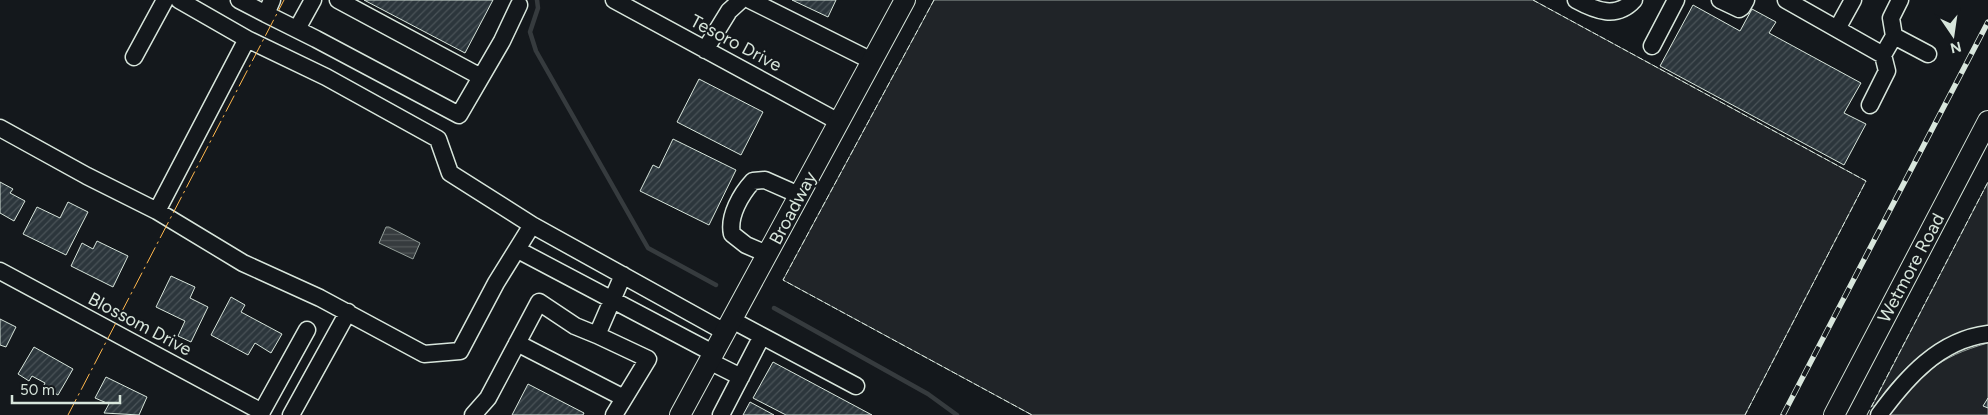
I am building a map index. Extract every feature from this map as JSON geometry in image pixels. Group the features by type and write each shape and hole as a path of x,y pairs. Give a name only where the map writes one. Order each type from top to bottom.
{"main road":[{"name":"Broadway","path":"680,415 905,0"},
{"name":"Wetmore Road","path":"1834,415 1988,121"}],"street":[{"path":"134,57 165,0"},
{"path":"180,0 247,39 318,73 438,139 450,173 532,225 623,275 728,326 762,336 856,386"},
{"path":"239,0 269,7 297,29 459,116 519,5"},
{"path":"297,29 312,0"},
{"path":"338,0 481,77"},
{"name":"Tesoro Drive","path":"614,0 839,122"},
{"path":"706,50 728,11 741,0"},
{"path":"750,0 872,61"},
{"path":"1576,0 1594,10 1619,11 1634,0"},
{"path":"1652,46 1676,0"},
{"path":"1720,0 1739,8 1742,7 1746,0"},
{"path":"1786,0 1805,5 1837,29 1883,55"},
{"path":"1837,29 1853,0"},
{"path":"1870,105 1887,71 1883,55 1894,36 1891,18 1900,0"},
{"path":"1894,36 1928,54"},
{"path":"157,211 247,39"},
{"path":"0,128 87,176 157,211 243,263 348,312 424,354 460,352 496,283 532,225"},
{"path":"767,254 746,245 732,234 730,225 744,191 753,181 765,180 799,195"},
{"path":"518,250 612,299 711,357 741,377"},
{"name":"Blossom Drive","path":"0,271 261,413"},
{"path":"597,335 623,275"},
{"path":"473,415 488,398 539,302 575,326 648,359 614,415"},
{"path":"291,415 348,312"},
{"path":"261,413 307,330"},
{"path":"1879,415 1899,387 1920,365 1946,348 1988,334"},
{"path":"721,415 762,336"},
{"path":"517,343 624,398"}],"shaded area":[{"path":"934,0 1533,0 1866,181 1745,415 1032,415 783,280"},
{"path":"1988,182 1988,326 1953,338 1923,355 1897,377 1875,406 1872,406"},
{"path":"386,227 420,243 413,259 379,243"},
{"path":"1988,343 1988,415 1888,415 1910,389 1931,369 1970,348"}],"building":[{"path":"364,0 493,0 465,53"},
{"path":"792,0 836,0 828,17"},
{"path":"1693,5 1740,31 1752,9 1776,22 1769,33 1861,83 1844,113 1866,124 1844,165 1660,66"},
{"path":"699,79 763,112 741,155 677,122"},
{"path":"673,139 736,170 709,225 640,191 653,165 659,168"},
{"path":"0,182 13,189 10,193 25,201 14,221 0,213"},
{"path":"68,202 88,212 66,255 23,234 37,207 60,218"},
{"path":"97,241 128,256 113,287 71,266 82,243 93,249"},
{"path":"171,276 195,287 190,298 208,307 191,342 178,336 185,321 156,307"},
{"path":"231,297 245,305 241,312 282,334 271,353 255,343 248,355 211,335"},
{"path":"0,319 16,327 6,347 0,345"},
{"path":"34,347 73,369 58,395 43,387 45,383 32,376 29,381 18,374"},
{"path":"773,362 872,415 786,415 753,398"},
{"path":"106,377 147,397 139,415 104,413 109,404 95,398"},
{"path":"528,384 584,413 583,415 512,415"},
{"path":"1988,398 1988,408 1983,406"},
{"path":"750,402 774,415 743,415"}],"waterway":[{"path":"537,0 538,8 530,32 536,51 648,248 716,285"},
{"path":"774,308 928,394 957,415"}],"railway":[{"path":"1783,415 1988,22"}],"fence":[{"path":"934,0 783,280 1032,415"},
{"path":"1533,0 1866,181 1745,415"},
{"path":"1867,415 1988,182"}],"power":[{"path":"68,415 284,0"}]}
